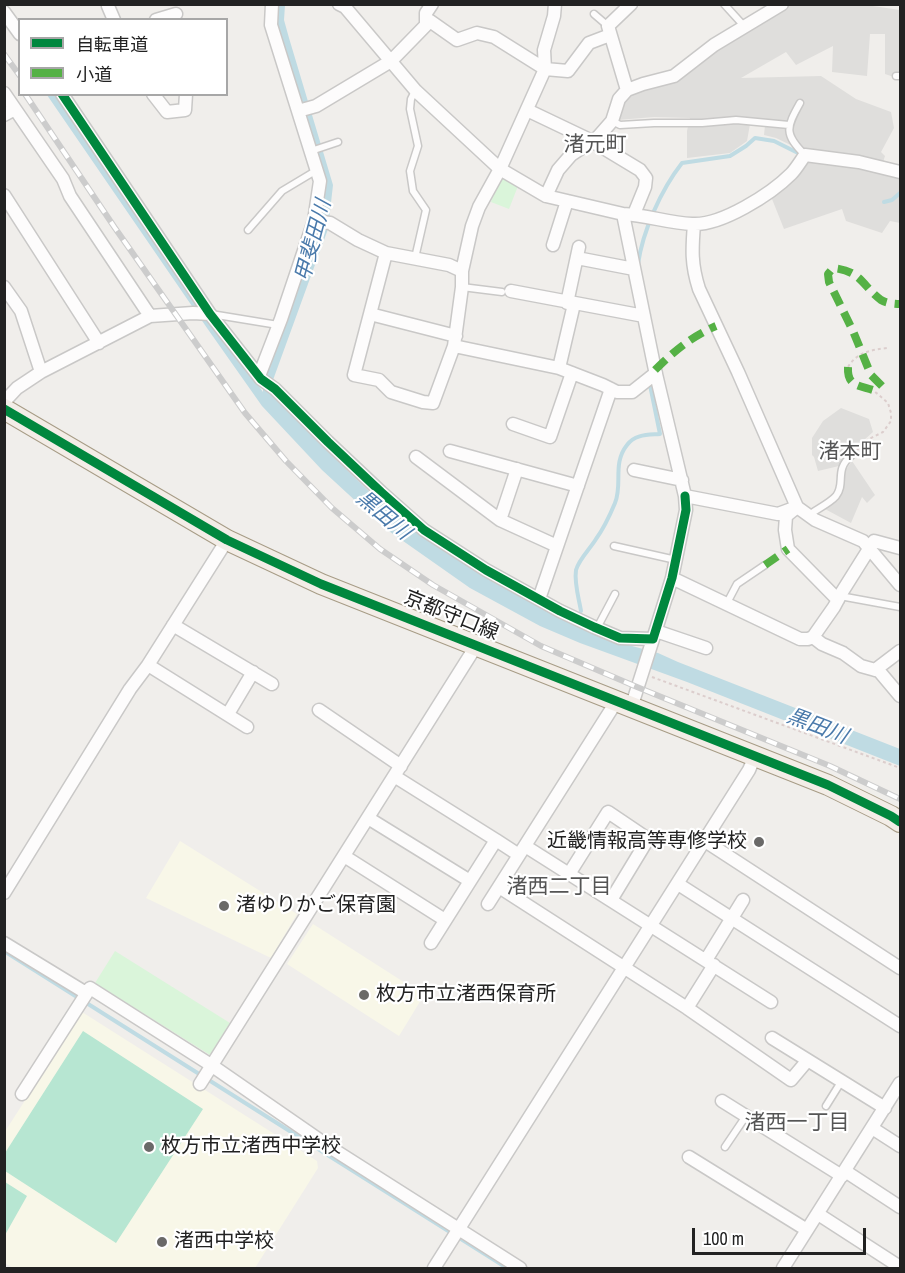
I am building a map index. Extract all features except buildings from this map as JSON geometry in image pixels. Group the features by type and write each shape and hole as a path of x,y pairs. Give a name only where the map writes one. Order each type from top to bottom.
{"main road":[{"name":"京都守口線","path":"4,409 227,540 321,584 828,785 900,822"}],"street":[{"path":"260,378 278,325 321,222 320,181 271,26 272,4"},
{"path":"426,25 426,14 432,4"},
{"path":"386,253 354,375 379,380 391,392 433,403 455,341 462,271 472,226 545,69 544,50 554,16 555,4"},
{"path":"298,111 316,106 391,61 429,21 457,40 477,33 494,37 545,69 568,71 589,43 609,31 631,4"},
{"path":"546,196 558,170 571,155 598,137 612,121 619,99 627,90 674,76 714,45 782,4"},
{"path":"343,6 416,91 500,169 546,196 628,214 694,224 714,222 769,192 792,173 805,155 859,162 900,172"},
{"path":"4,12 18,31"},
{"path":"609,31 627,90"},
{"path":"4,93 10,112 63,179 69,196 150,316"},
{"path":"63,96 203,314 260,378 275,389 328,442 424,530 486,570 539,599 620,638 652,639 706,648"},
{"path":"155,96 167,112 184,110 186,96"},
{"path":"488,904 522,850 623,705 642,670 672,578 686,510 682,480 634,269 628,214 645,187 646,178 640,170 592,141 527,110"},
{"path":"4,195 99,343"},
{"path":"553,245 567,201"},
{"path":"321,222 386,253 449,265 462,271"},
{"path":"694,224 692,260 699,289 797,507 815,520 863,542 900,585"},
{"path":"559,368 578,252 634,269"},
{"path":"5,287 21,311 41,372"},
{"path":"509,291 645,316"},
{"path":"4,402 17,387 41,372 150,316 203,314"},
{"path":"370,314 455,341 559,368 617,392 632,392 656,373"},
{"path":"513,424 550,437 572,373"},
{"path":"539,599 611,389"},
{"path":"450,451 578,486"},
{"path":"416,458 500,520 557,546"},
{"path":"500,520 517,470"},
{"path":"634,470 682,480"},
{"path":"685,496 778,514 797,507"},
{"path":"797,507 786,516 785,530 788,549 839,598"},
{"path":"4,894 130,689 148,665 227,540"},
{"path":"672,578 800,639 808,639 813,637 874,541 900,548"},
{"path":"174,625 272,684"},
{"path":"813,637 822,644 843,653 861,666 879,671 900,696"},
{"path":"200,1084 476,646"},
{"path":"876,670 900,651"},
{"path":"148,665 247,727"},
{"path":"228,714 254,672"},
{"path":"319,710 397,771 496,840 522,850 569,874 771,1002"},
{"path":"434,1269 652,926 749,770 755,756"},
{"path":"569,874 608,812 648,840 611,900"},
{"path":"368,818 470,881"},
{"path":"431,943 496,840"},
{"path":"705,841 900,968"},
{"path":"344,856 445,920"},
{"path":"678,884 900,1026"},
{"path":"499,887 687,1008 791,1080 807,1060"},
{"path":"687,1008 731,918 743,900"},
{"path":"4,943 86,993"},
{"path":"22,1094 90,988 328,1146 520,1269"},
{"path":"772,1038 885,1108"},
{"path":"783,1269 899,1087"},
{"path":"722,1101 900,1207"},
{"path":"872,1128 900,1146"},
{"path":"689,1157 807,1230"},
{"path":"818,1214 900,1267"}],"lane":[{"path":"724,4 744,27"},
{"path":"594,14 609,31"},
{"path":"415,259 426,210 413,191 410,171 418,146 410,109 411,99 416,91"},
{"path":"800,103 789,125 793,144 805,155"},
{"path":"612,121 620,125 736,120 789,125"},
{"path":"312,150 338,141"},
{"path":"248,230 282,191 317,170"},
{"path":"462,287 509,291"},
{"path":"203,314 278,325"},
{"path":"808,515 836,497 840,490 842,468 851,456"},
{"path":"614,546 676,560"},
{"path":"727,603 737,584 765,565"},
{"path":"597,628 615,594"},
{"path":"839,598 900,607"},
{"path":"825,1106 841,1082"},
{"path":"725,1147 746,1116"}],"path":[{"path":"848,367 861,353 887,348"},
{"path":"851,456 867,440 883,432 891,421 888,403 873,390"},
{"path":"642,670 900,768"}],"shaded area":[{"path":"786,5 866,5 900,10 900,79 885,74 885,34 870,34 867,76 832,72 833,46 796,65 786,52 741,78 821,76 856,99 891,112 894,128 881,152 885,156 882,165 801,150 764,135 765,125 750,124 747,141 730,153 687,158 687,131 690,118 654,117 618,120 626,94 672,79"},
{"path":"806,159 900,175 900,223 890,221 882,233 846,221 842,209 784,229 770,194"},
{"path":"841,408 869,419 873,432 844,458 839,466 818,471 812,455 812,438 823,421"},
{"path":"852,461 875,495 867,503 862,497 851,523 825,509 837,501 843,491 845,471"},
{"name":"渚ゆりかご保育園","path":"180,841 297,914 271,958 146,898"},
{"path":"313,924 424,995 399,1036 287,964"},
{"name":"枚方市立渚西中学校","path":"82,1012 317,1161 318,1168 255,1268 13,1268 5,1263 4,1133"}],"green space":[{"path":"502,173 518,186 509,209 491,202"},
{"path":"115,951 230,1023 210,1055 95,983"},
{"path":"83,1031 203,1109 116,1243 5,1171 5,1153"},
{"path":"5,1182 27,1196 5,1235"}],"water":[{"name":"黒田川","path":"277,5 285,5 284,20 333,185 328,229 273,380 274,395 378,500 413,528 493,582 606,639 658,653 900,749 900,766 687,682 580,643 540,626 470,588 386,529 322,470 262,406 48,96 57,96 263,392 271,360 316,236 324,188 276,16"}],"waterway":[{"path":"638,264 640,251 654,211 667,185 682,163 730,156 755,138 774,141 800,154"},
{"path":"884,202 892,200 900,193"},
{"path":"581,611 576,586 577,566 602,530 615,503 620,459 623,452 634,439 660,434 650,385"},
{"path":"4,951 507,1268"}],"railway":[{"path":"4,54 18,73"},
{"path":"26,96 115,228 245,413 286,461 332,508 380,549 433,585 541,646 830,766 900,799"}],"marked path":[{"path":"882,386 871,375 829,282 828,274 833,268 850,272 881,300 900,304"},
{"path":"655,370 683,345 716,326"},
{"path":"848,367 849,378 855,384 873,390"},
{"path":"765,565 788,549"}],"cycle path":[{"path":"63,96 210,314 261,379 275,389 328,442 424,530 486,570 560,611 620,638 653,639 672,578 686,510 685,496"},
{"path":"4,409 227,540 321,584 828,785 900,822"}],"place":[{"name":"近畿情報高等専修学校","path":"759,842"},
{"name":"渚ゆりかご保育園","path":"224,906"},
{"name":"枚方市立渚西保育所","path":"364,995"},
{"name":"枚方市立渚西中学校","path":"149,1147"},
{"name":"渚西中学校","path":"162,1242"}],"district":[{"name":"渚元町","path":"595,145"},
{"name":"渚本町","path":"850,452"},
{"name":"渚西二丁目","path":"559,887"},
{"name":"渚西一丁目","path":"797,1123"}],"water label":[{"name":"甲斐田川","path":"314,241"}]}
